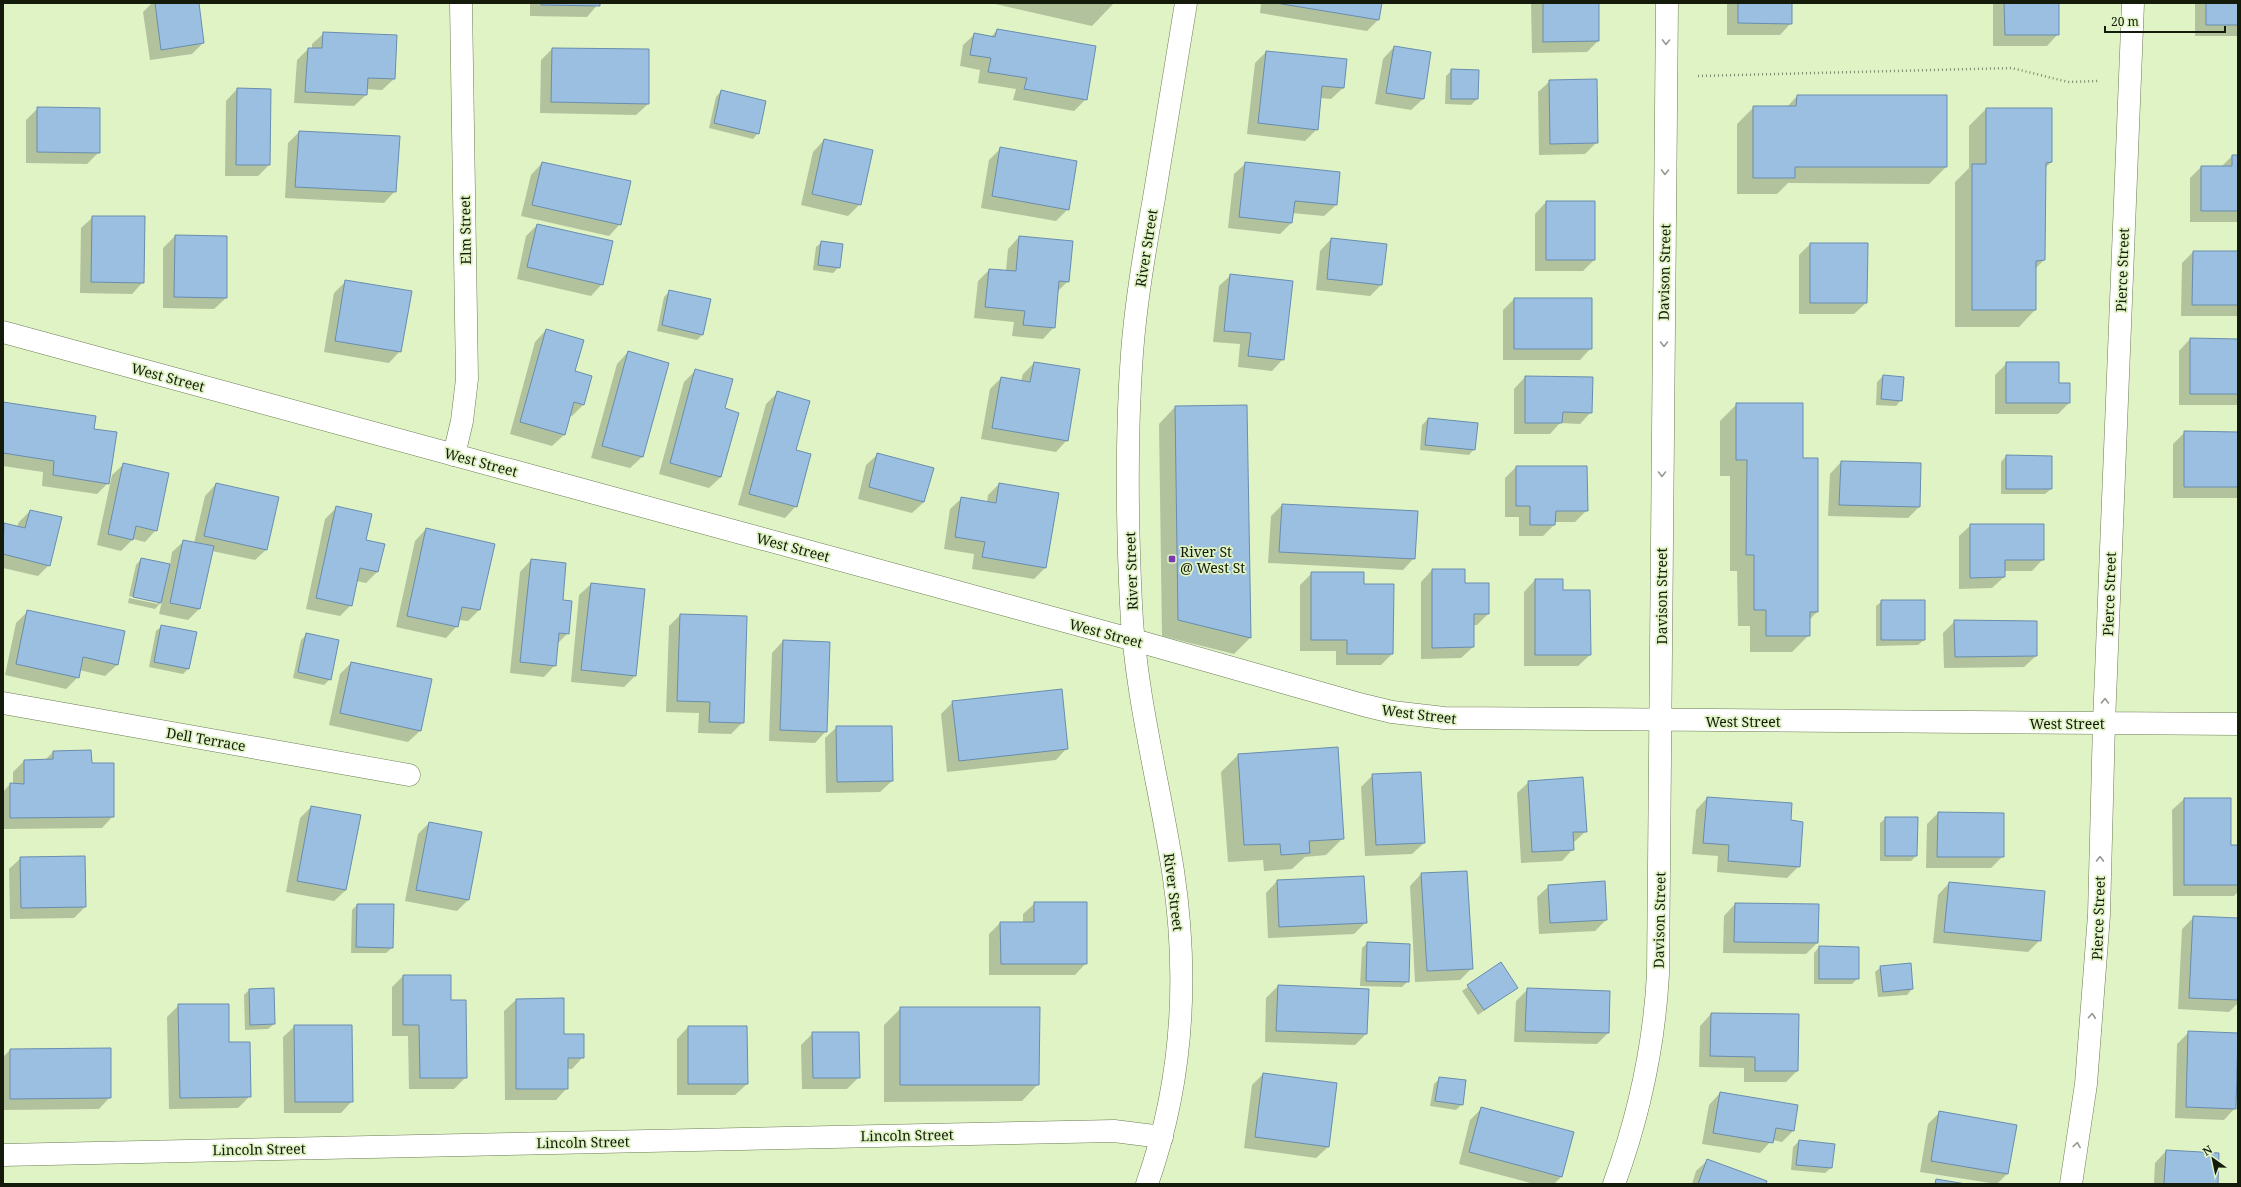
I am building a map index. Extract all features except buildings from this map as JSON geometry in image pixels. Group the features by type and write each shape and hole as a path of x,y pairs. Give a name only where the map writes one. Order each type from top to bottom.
{"street":[{"name":"Elm Street","path":"454,455 462,421 467,379 461,3"},
{"name":"River Street","path":"1147,1184 1162,1137 1171,1098 1181,1028 1181,947 1172,870 1142,696 1134,640 1130,579 1128,453 1132,353 1145,250 1186,3"},
{"name":"Davison Street","path":"1614,1184 1634,1126 1643,1091 1656,1015 1660,930 1660,721 1667,3"},
{"name":"Pierce Street","path":"2071,1184 2086,1084 2095,979 2133,3"},
{"name":"West Street","path":"3,332 1134,640 1392,712 1472,720 2238,724"},
{"name":"Dell Terrace","path":"3,703 409,775"},
{"name":"Lincoln Street","path":"3,1154 1114,1131 1162,1137"}],"path":[{"path":"1666,76 2012,68 2068,82 2130,80"}],"place":[{"name":"River St @ West St","path":"1172,559"}]}
